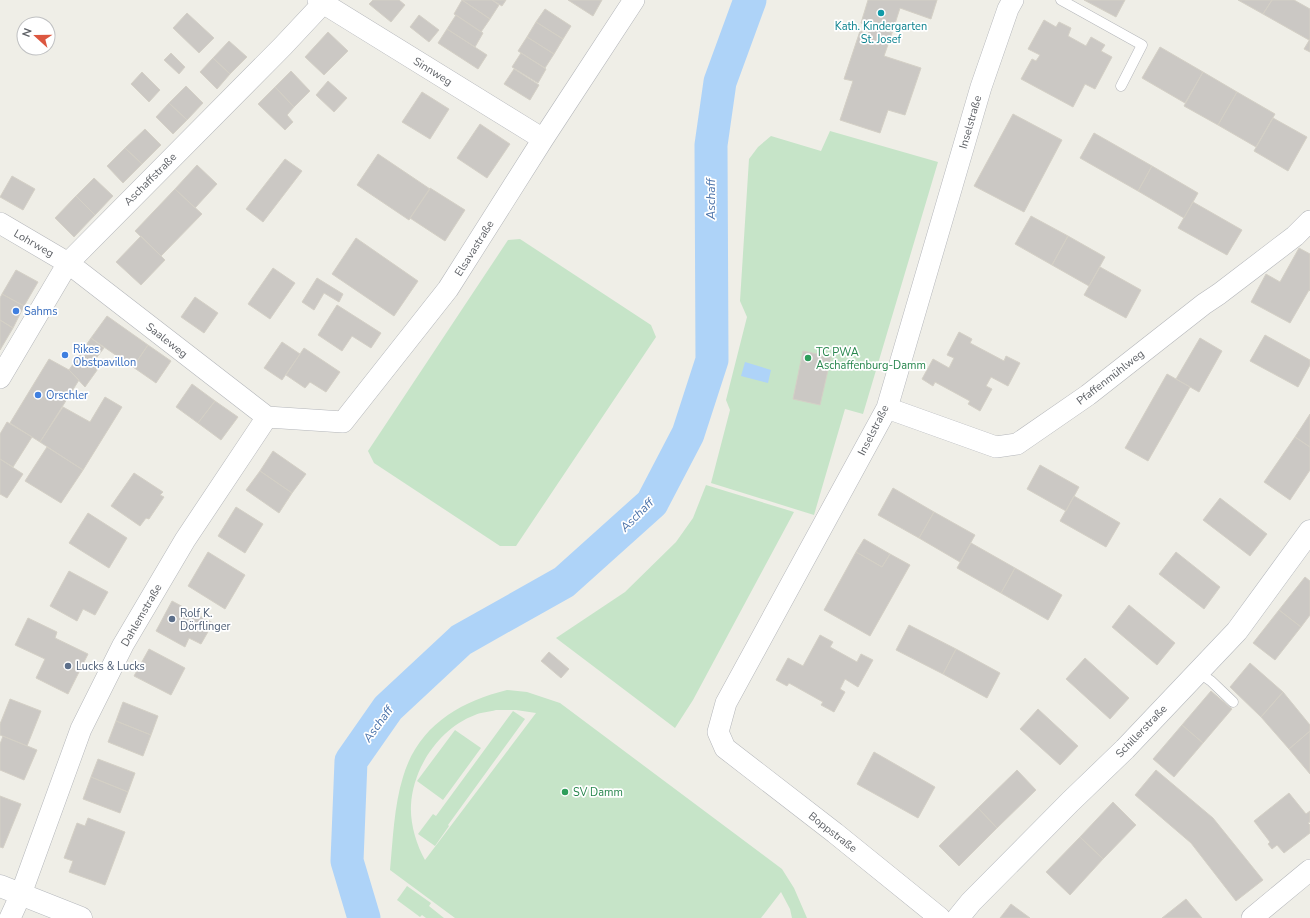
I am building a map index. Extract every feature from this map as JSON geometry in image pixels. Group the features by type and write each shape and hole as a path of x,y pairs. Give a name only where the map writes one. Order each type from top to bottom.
{"main road":[{"name":"Schillerstraße","path":"958,918 971,902 1125,749 1237,631 1310,531"},
{"path":"0,886 81,918"}],"street":[{"name":"Elsavastraße","path":"267,417 343,422 448,289 543,139 634,0"},
{"name":"Inselstraße","path":"725,748 718,732 726,703 887,408 981,87 1008,8 1013,0"},
{"name":"Sinnweg","path":"322,1 543,139"},
{"name":"Aschaffstraße","path":"0,378 68,263 322,1"},
{"name":"Pfaffenmühlweg","path":"887,408 996,448 1017,444 1088,395 1294,236 1310,221"},
{"name":"Lohrweg","path":"0,222 68,263"},
{"name":"Saaleweg","path":"68,263 267,417"},
{"name":"Dahlemstraße","path":"10,918 21,894 81,729 123,645 185,540 267,417"},
{"name":"Boppstraße","path":"725,748 835,833 940,918"},
{"path":"1252,918 1310,870"}],"lane":[{"path":"1061,0 1142,45 1121,86"},
{"path":"1198,672 1211,681 1233,702"}],"green space":[{"name":"TC PWA Aschaffenburg-Damm","path":"830,131 938,162 863,414 845,409 814,515 711,483 730,410 726,400 747,317 740,301 749,159 758,147 771,136 821,151"},
{"path":"520,239 651,325 656,337 516,546 500,546 374,463 368,451 508,240"},
{"path":"706,485 794,512 693,700 675,728 556,638 625,592 676,542 693,518"},
{"name":"SV Damm","path":"507,690 527,692 560,703 782,869 794,888 807,918 792,918 790,909 781,892 761,918 455,918 390,870 396,811 400,788 410,759 430,730 457,709 489,695","holes":["496,710 516,710 536,713 425,860 414,833 411,812 413,791 423,763 440,739 462,721 477,714"]},
{"path":"513,711 525,719 448,825 449,826 435,846 418,834 433,814 436,816"},
{"path":"455,730 481,748 443,800 417,781"},
{"path":"407,886 431,903 429,906 444,918 426,918 422,915 420,917 397,900"}],"water":[{"path":"745,362 771,370 768,383 741,376"}],"building":[{"path":"373,0 399,0 405,5 391,22 369,4"},
{"path":"462,0 492,0 499,5 490,19"},
{"path":"462,0 490,19 481,32 454,14"},
{"path":"492,0 506,0 502,6"},
{"path":"568,0 602,0 593,16"},
{"name":"Kath. Kindergarten St. Josef","path":"868,0 937,0 931,19 900,8 892,33 861,23"},
{"path":"1084,0 1125,0 1116,17"},
{"path":"1238,0 1272,0 1263,14"},
{"path":"1272,0 1294,0 1310,9 1309,40 1263,14"},
{"path":"545,9 571,26 563,39 536,22"},
{"path":"187,13 214,38 199,53 173,28"},
{"path":"419,15 439,30 429,42 410,27"},
{"path":"456,15 483,33 475,47 447,29"},
{"path":"1044,20 1056,27 1059,22 1071,28 1068,36 1086,46 1091,37 1105,45 1101,51 1112,57 1095,89 1085,84 1073,107 1021,79 1032,59 1036,61 1040,55 1028,49"},
{"path":"536,22 563,39 554,54 527,37"},
{"path":"871,26 892,33 884,56 921,68 905,115 888,110 880,133 840,120 853,81 844,79 860,31 868,34"},
{"path":"447,29 487,55 478,69 438,43"},
{"path":"328,32 348,51 324,75 305,57"},
{"path":"527,37 554,54 545,68 518,51"},
{"path":"1310,39 1310,52 1304,49"},
{"path":"229,41 247,57 230,74 213,58"},
{"path":"1160,47 1203,72 1185,103 1142,78"},
{"path":"171,53 185,67 179,74 164,60"},
{"path":"521,53 546,69 538,83 512,67"},
{"path":"213,58 230,74 217,89 200,72"},
{"path":"514,69 539,85 530,100 504,84"},
{"path":"291,71 310,91 294,107 275,87"},
{"path":"142,72 160,90 149,102 131,84"},
{"path":"1203,72 1237,92 1218,125 1184,106"},
{"path":"328,81 347,98 334,112 316,95"},
{"path":"186,86 203,103 187,120 169,103"},
{"path":"275,87 294,107 287,115 293,122 285,130 258,104"},
{"path":"422,92 449,109 430,139 402,122"},
{"path":"1237,92 1275,114 1256,147 1218,125"},
{"path":"169,103 187,120 173,134 156,117"},
{"path":"1013,114 1062,140 1024,212 974,186"},
{"path":"1273,118 1307,137 1288,171 1254,151"},
{"path":"480,124 510,144 487,178 457,158"},
{"path":"145,129 161,145 142,164 125,148"},
{"path":"1094,133 1152,166 1138,191 1080,158"},
{"path":"125,148 142,164 123,183 107,166"},
{"path":"378,154 430,189 409,220 357,185"},
{"path":"285,159 302,171 263,222 246,209"},
{"path":"197,165 217,184 195,208 175,189"},
{"path":"1152,166 1198,193 1184,218 1138,191"},
{"path":"12,176 35,189 23,210 0,197"},
{"path":"94,178 113,196 95,215 76,196"},
{"path":"430,188 465,210 445,241 410,218"},
{"path":"175,189 202,214 161,256 135,231"},
{"path":"76,196 95,215 74,237 55,218"},
{"path":"1193,202 1242,230 1227,255 1178,228"},
{"path":"1031,216 1068,236 1052,265 1015,244"},
{"path":"141,236 165,260 141,285 116,262"},
{"path":"1068,236 1105,257 1089,286 1052,265"},
{"path":"356,238 418,281 394,316 332,274"},
{"path":"1299,248 1310,254 1310,291 1309,290 1290,323 1251,302 1266,274 1280,282"},
{"path":"1100,267 1141,290 1126,318 1084,295"},
{"path":"273,268 295,283 270,319 248,304"},
{"path":"16,270 38,282 24,306 2,294"},
{"path":"317,278 343,294 339,302 324,293 314,310 302,302"},
{"path":"2,294 24,306 13,328 0,320 0,298"},
{"path":"195,297 218,313 204,333 181,317"},
{"path":"337,305 381,333 371,348 352,336 342,351 318,335"},
{"path":"107,316 148,345 133,367 91,338"},
{"path":"0,320 13,328 0,350"},
{"path":"959,332 972,339 970,343 1004,361 1006,356 1020,363 1008,386 991,377 986,386 992,389 980,411 968,404 970,401 935,382 933,386 922,379 933,359 949,368 954,358 947,355"},
{"path":"1265,335 1310,360 1310,365 1298,387 1250,361"},
{"path":"91,338 104,348 94,361 100,366 85,387 69,370"},
{"path":"1200,338 1222,351 1199,392 1176,379"},
{"path":"282,342 300,354 282,380 264,368"},
{"path":"148,345 171,361 156,383 133,367"},
{"path":"304,348 340,372 326,392 310,382 305,388 286,375"},
{"path":"803,351 831,357 820,405 793,399"},
{"path":"49,359 69,370 79,380 40,442 10,423"},
{"path":"1167,374 1190,387 1148,461 1125,448"},
{"path":"192,384 215,401 198,423 176,407"},
{"path":"105,397 122,407 83,470 40,442 63,407 90,422"},
{"path":"215,401 238,417 221,440 198,423"},
{"path":"1310,414 1310,447 1295,437"},
{"path":"7,422 32,437 13,467 0,459 0,434"},
{"path":"1295,437 1310,447 1310,470 1290,500 1264,482"},
{"path":"47,447 83,470 61,503 25,481"},
{"path":"273,451 306,474 292,493 260,471"},
{"path":"0,459 23,474 7,498 0,494"},
{"path":"1040,465 1079,487 1066,511 1027,489"},
{"path":"260,471 292,493 279,513 246,490"},
{"path":"134,473 163,492 160,495 164,497 149,519 146,518 140,526 111,506"},
{"path":"893,488 934,512 919,538 878,515"},
{"path":"1074,496 1120,523 1106,547 1060,521"},
{"path":"1220,498 1267,534 1250,556 1203,520"},
{"path":"236,507 263,524 245,553 218,536"},
{"path":"934,512 975,535 960,562 919,538"},
{"path":"88,513 127,538 109,568 69,543"},
{"path":"864,539 890,554 882,567 856,552"},
{"path":"971,543 1015,568 1001,593 957,568"},
{"path":"208,552 245,575 225,609 188,586"},
{"path":"856,552 882,567 890,554 910,565 870,636 824,610"},
{"path":"1176,552 1220,587 1204,609 1159,574"},
{"path":"1015,568 1062,595 1048,620 1001,593"},
{"path":"69,571 108,592 95,615 83,609 77,621 50,606"},
{"path":"1305,577 1310,581 1310,615 1301,627 1279,610"},
{"path":"172,601 213,623 201,644 189,638 185,647 156,631"},
{"path":"1129,605 1175,643 1157,665 1112,627"},
{"path":"1279,610 1301,627 1275,660 1253,643"},
{"path":"28,618 57,632 55,638 88,654 68,694 36,678 45,659 15,645"},
{"path":"909,625 956,649 943,674 896,650"},
{"path":"820,635 833,642 830,647 857,662 861,654 873,660 858,687 845,679 840,689 845,692 834,712 821,705 823,702 789,683 787,686 776,680 788,658 803,666"},
{"path":"149,649 185,668 171,695 134,676"},
{"path":"956,649 1000,673 987,698 943,674"},
{"path":"549,652 569,669 561,678 541,661"},
{"path":"1085,658 1129,698 1110,719 1066,679"},
{"path":"1250,663 1283,692 1261,717 1230,687"},
{"path":"1211,691 1232,709 1203,743 1182,725"},
{"path":"1283,692 1310,725 1310,731 1289,749 1261,717"},
{"path":"10,699 41,711 27,746 0,735 0,724"},
{"path":"123,702 158,716 151,735 116,721"},
{"path":"1038,709 1078,746 1060,765 1020,729"},
{"path":"116,721 151,735 143,756 108,742"},
{"path":"1182,725 1203,743 1174,777 1153,759"},
{"path":"1310,731 1310,774 1289,749"},
{"path":"3,736 37,750 24,780 0,770 0,744"},
{"path":"874,752 935,787 918,818 857,784"},
{"path":"98,759 135,773 128,792 91,777"},
{"path":"1017,770 1036,790 997,828 978,808"},
{"path":"1156,770 1213,818 1263,880 1236,901 1191,843 1135,795"},
{"path":"91,777 128,792 120,813 83,799"},
{"path":"1289,793 1306,814 1310,811 1310,822 1308,823 1310,825 1310,833 1284,853 1277,845 1272,849 1268,844 1270,842 1254,821"},
{"path":"0,796 21,804 3,848 0,847"},
{"path":"1113,802 1136,825 1103,859 1080,837"},
{"path":"978,808 997,828 959,866 939,846"},
{"path":"88,818 125,832 105,885 69,872 73,861 64,858 77,823 85,826"},
{"path":"1080,837 1103,859 1070,895 1046,872"},
{"path":"1186,899 1202,918 1162,918"},
{"path":"1011,904 1030,918 1000,918"}],"waterway":[{"name":"Aschaff","path":"364,918 347,861 351,761 388,708 461,640 564,582 652,503 688,434 712,360 711,145 720,82 750,0"}],"place":[{"name":"Kath. Kindergarten St. Josef","path":"881,13"},
{"name":"Sahms","path":"16,311"},
{"name":"Rikes Obstpavillon","path":"65,355"},
{"name":"TC PWA Aschaffenburg-Damm","path":"808,358"},
{"name":"Orschler","path":"38,395"},
{"name":"Rolf K. Dörflinger","path":"172,619"},
{"name":"Lucks & Lucks","path":"68,666"},
{"name":"SV Damm","path":"565,792"}]}
